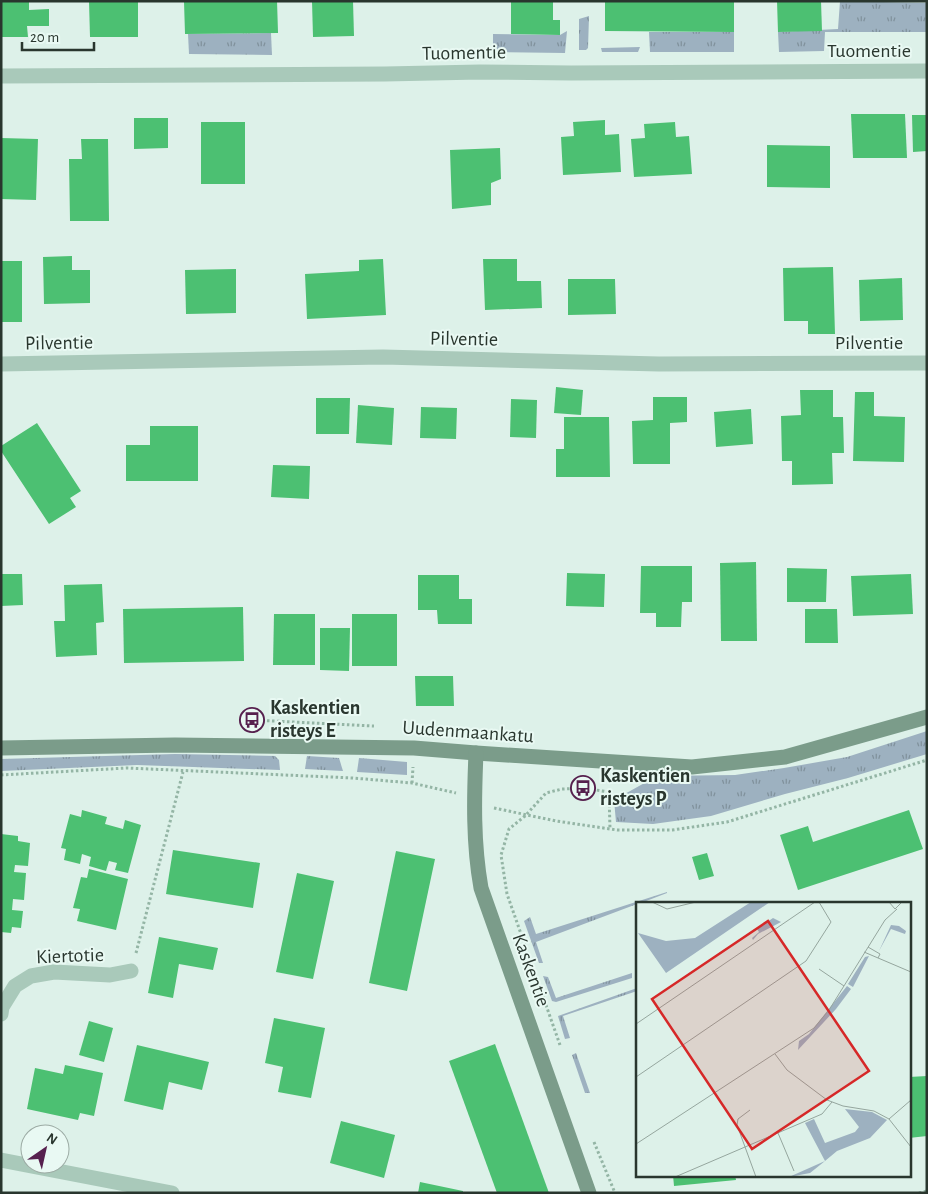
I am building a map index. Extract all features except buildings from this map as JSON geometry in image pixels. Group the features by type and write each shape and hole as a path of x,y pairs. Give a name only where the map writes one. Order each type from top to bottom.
{"main road":[{"name":"Uudenmaankatu","path":"1,748 175,745 404,747 476,754 692,767 785,757 927,717"},
{"name":"Kaskentie","path":"476,754 475,828 477,864 481,888 589,1193"}],"street":[{"name":"Tuomentie","path":"1,76 927,71"},
{"name":"Pilventie","path":"1,364 383,357 659,364 927,363"},
{"name":"Kiertotie","path":"1,1014 2,1007 15,986 31,976 54,972 110,975 131,971"},
{"path":"1,1160 172,1193"}],"path":[{"path":"131,971 183,772"},
{"path":"562,1050 507,894 501,854 509,829 525,816 546,794 562,789 583,788 609,792 610,829"},
{"path":"593,1139 615,1193"},
{"path":"919,1193 927,1191"}],"green space":[{"path":"840,1 927,3 927,32 825,32 824,51 779,52 778,32 838,29"},
{"path":"589,16 588,48 586,50 579,50 579,19"},
{"path":"567,31 565,53 493,52 493,34 560,35"},
{"path":"649,32 734,32 734,52 650,52"},
{"path":"271,33 272,55 189,54 188,34"},
{"path":"640,47 638,52 602,52 601,48"},
{"path":"927,731 927,754 848,778 711,816 653,824 616,822 614,800 657,776 735,775 784,768 847,757"},
{"path":"175,754 275,756 279,760 280,770 137,765 1,771 1,759"},
{"path":"307,756 339,758 343,771 305,769"},
{"path":"359,758 407,762 407,775 357,772"},
{"path":"667,892 644,902 636,902 636,904 536,942 543,963 539,963 524,921 530,917 536,934"},
{"path":"632,973 632,978 556,1002 552,1001 543,976 548,977 556,998"},
{"path":"636,988 636,991 563,1016 570,1038 565,1039 558,1016"},
{"path":"576,1053 590,1093 585,1093 572,1055"}],"place":[{"name":"Kaskentien risteys E","path":"252,720"},
{"name":"Kaskentien risteys P","path":"583,788"}]}
